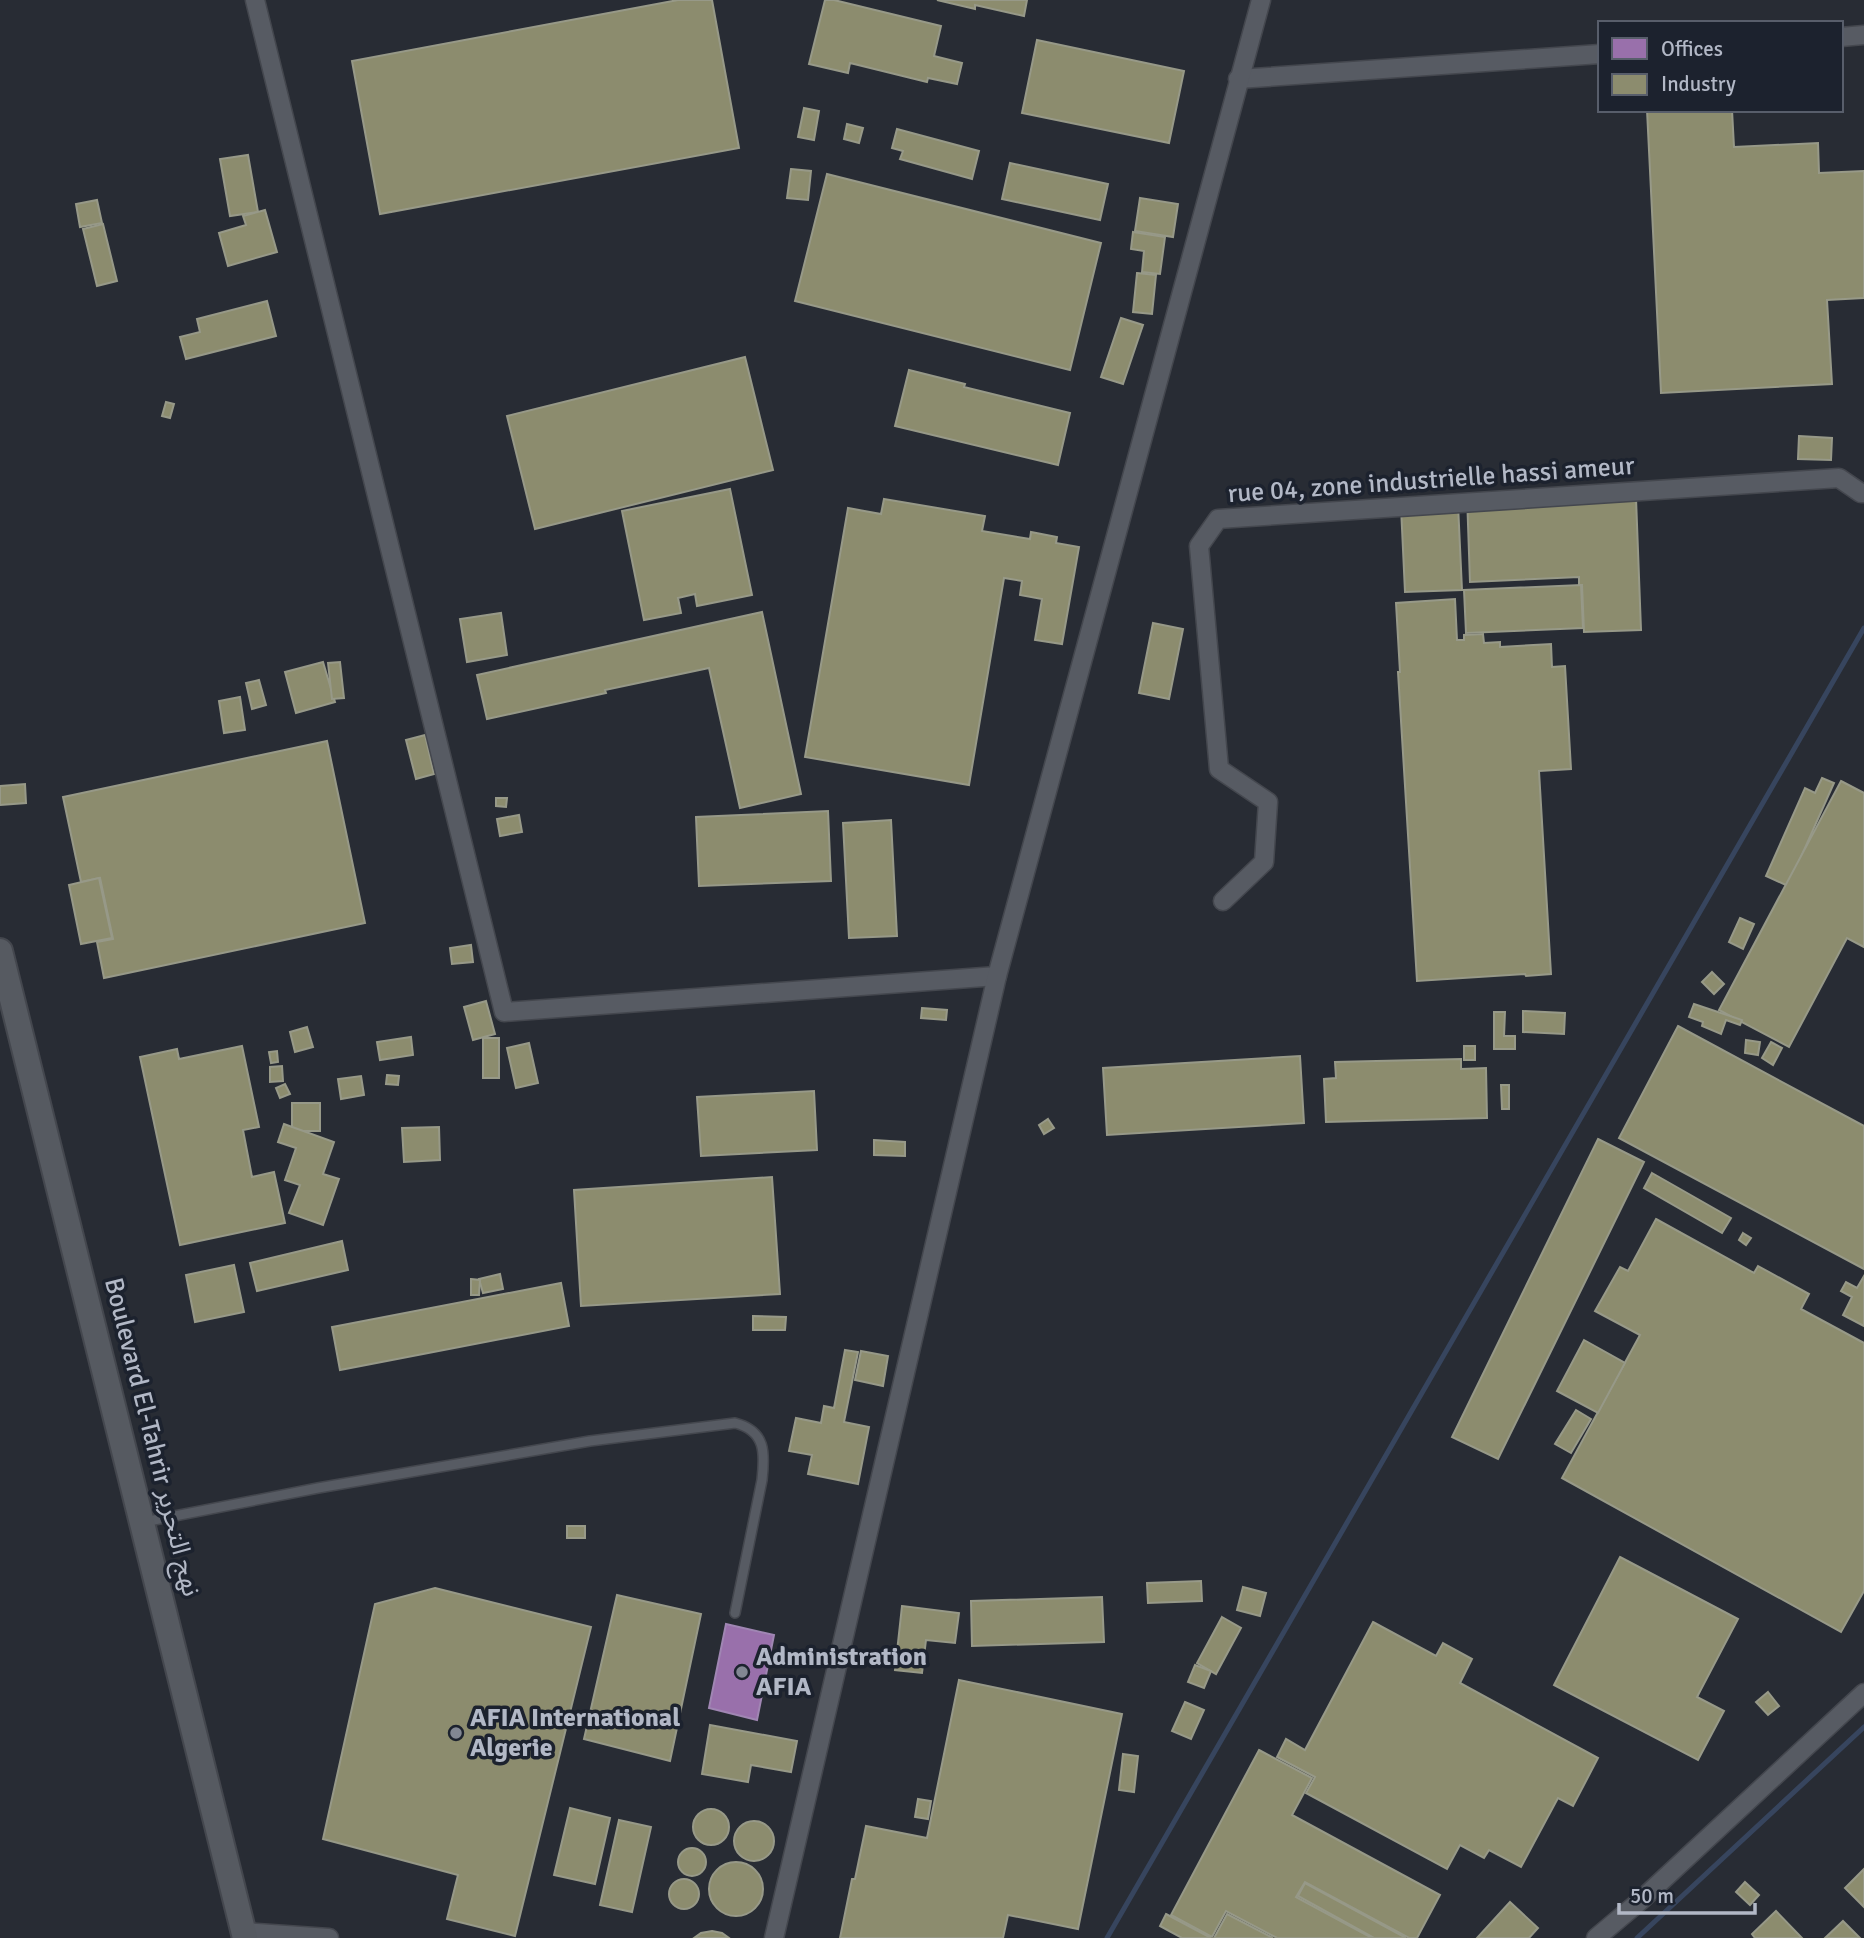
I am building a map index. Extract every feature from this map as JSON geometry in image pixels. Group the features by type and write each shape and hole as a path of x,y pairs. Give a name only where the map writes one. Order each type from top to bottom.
{"main road":[{"name":"Boulevard El-Tahrir نهج التحرير","path":"0,951 245,1935"}],"street":[{"path":"255,0 504,1012 997,976"},
{"path":"774,1938 997,976 1261,0"},
{"path":"1843,37 1864,35"},
{"path":"1238,79 1598,54"},
{"name":"rue 04, zone industrielle hassi ameur","path":"1223,901 1264,862 1268,802 1219,769 1199,546 1217,519 1839,478 1861,494 1864,493"},
{"path":"1595,1938 1640,1901 1864,1693"},
{"path":"245,1935 329,1938"}],"lane":[{"path":"142,1523 318,1488 590,1441 734,1423 749,1427 760,1440 764,1459 735,1612"}],"building: Offices":[{"name":"Administration AFIA","path":"726,1624 774,1635 757,1720 709,1708"}],"building: Industry":[{"path":"678,0 712,0 739,148 380,214 352,61"},
{"path":"825,0 941,26 934,56 962,63 957,84 928,78 927,82 850,63 848,73 809,64"},
{"path":"937,0 1027,0 1024,16"},
{"path":"1037,40 1184,71 1169,143 1022,113"},
{"path":"804,108 819,111 814,140 798,137"},
{"path":"1647,112 1732,112 1734,147 1818,143 1819,173 1864,171 1864,298 1827,300 1832,384 1661,393"},
{"path":"847,124 863,128 859,143 844,139"},
{"path":"897,129 979,151 972,179 900,159 903,151 892,148"},
{"path":"248,155 258,212 230,216 220,159"},
{"path":"1010,163 1108,184 1100,220 1002,199"},
{"path":"791,169 811,171 808,200 787,198"},
{"path":"827,174 1101,243 1070,370 795,301"},
{"path":"1140,198 1178,204 1173,237 1135,231"},
{"path":"97,200 102,223 80,227 76,204"},
{"path":"265,210 277,252 228,266 219,233 246,225 243,216"},
{"path":"103,224 117,281 97,286 83,229"},
{"path":"1133,232 1165,237 1160,274 1142,272 1144,251 1131,249"},
{"path":"1137,273 1156,275 1152,314 1133,312"},
{"path":"267,301 276,336 186,359 180,337 200,332 197,319"},
{"path":"1121,318 1143,325 1123,384 1101,377"},
{"path":"745,357 773,470 535,529 507,416"},
{"path":"909,370 965,384 964,387 1070,413 1058,465 895,426"},
{"path":"166,402 174,404 170,418 162,416"},
{"path":"1799,436 1832,438 1831,460 1798,459"},
{"path":"730,489 752,595 697,606 695,594 678,598 681,613 644,620 622,511"},
{"path":"1467,495 1636,498 1641,630 1584,632 1582,585 1579,585 1579,577 1470,582"},
{"path":"884,499 985,516 982,531 1030,539 1031,532 1057,537 1056,543 1079,547 1062,644 1035,640 1042,599 1020,595 1022,581 1004,578 969,785 805,757 848,508 881,514"},
{"path":"1458,504 1462,590 1405,592 1401,507"},
{"path":"1581,585 1583,628 1466,633 1464,590"},
{"path":"1455,599 1457,640 1464,640 1464,635 1483,634 1484,643 1500,642 1500,647 1551,644 1552,667 1565,666 1571,769 1539,771 1551,974 1417,981 1396,603"},
{"path":"762,612 801,794 740,808 709,668 487,719 477,675"},
{"path":"501,613 507,655 467,662 460,619"},
{"path":"1153,623 1183,629 1169,699 1139,693"},
{"path":"323,662 335,702 296,713 285,672"},
{"path":"340,662 344,698 332,699 328,663"},
{"path":"259,680 266,705 252,709 246,683"},
{"path":"240,697 245,730 224,733 219,701"},
{"path":"425,735 434,774 416,779 406,740"},
{"path":"327,741 365,923 104,978 97,942 113,939 100,878 81,882 63,797"},
{"path":"1822,778 1834,783 1788,886 1766,876 1805,788 1815,793"},
{"path":"1841,781 1864,793 1864,947 1847,938 1789,1047 1719,1010"},
{"path":"25,784 26,803 0,805 0,786"},
{"path":"496,798 507,798 506,807 496,806"},
{"path":"828,811 831,881 699,886 696,817"},
{"path":"519,815 522,832 500,836 497,819"},
{"path":"891,820 897,936 849,938 843,823"},
{"path":"99,878 112,938 81,944 69,885"},
{"path":"1740,918 1754,924 1743,949 1729,942"},
{"path":"471,945 473,962 452,964 450,948"},
{"path":"1712,972 1724,984 1714,994 1702,982"},
{"path":"486,1001 495,1034 473,1040 464,1007"},
{"path":"1694,1004 1742,1020 1740,1025 1726,1020 1721,1034 1702,1026 1703,1022 1689,1017"},
{"path":"922,1008 947,1010 946,1020 921,1018"},
{"path":"1523,1011 1565,1013 1564,1034 1523,1032"},
{"path":"1494,1012 1505,1012 1504,1036 1515,1036 1515,1049 1494,1049"},
{"path":"1678,1026 1864,1126 1864,1269 1619,1138"},
{"path":"307,1027 313,1047 295,1052 290,1032"},
{"path":"411,1037 413,1055 380,1060 377,1042"},
{"path":"483,1038 499,1038 499,1078 483,1078"},
{"path":"1746,1040 1760,1042 1758,1055 1745,1053"},
{"path":"1771,1042 1782,1048 1773,1065 1762,1058"},
{"path":"529,1043 538,1083 516,1088 507,1048"},
{"path":"242,1046 259,1127 243,1130 252,1177 274,1172 285,1223 180,1245 140,1057 177,1049 179,1059"},
{"path":"1464,1046 1475,1046 1475,1060 1464,1060"},
{"path":"277,1051 278,1062 271,1063 269,1052"},
{"path":"1300,1056 1304,1123 1107,1135 1103,1068"},
{"path":"1461,1059 1461,1069 1486,1068 1487,1118 1326,1122 1324,1079 1336,1078 1335,1062"},
{"path":"282,1066 283,1081 270,1082 270,1067"},
{"path":"387,1075 399,1076 398,1085 386,1084"},
{"path":"361,1076 364,1095 341,1099 338,1079"},
{"path":"285,1084 290,1094 280,1098 276,1088"},
{"path":"1501,1085 1509,1085 1509,1109 1502,1109"},
{"path":"814,1091 817,1150 701,1156 697,1097"},
{"path":"292,1103 320,1103 320,1131 292,1131"},
{"path":"1048,1119 1054,1128 1044,1134 1039,1125"},
{"path":"284,1124 334,1142 323,1174 339,1179 323,1225 289,1213 300,1185 285,1180 296,1148 278,1142"},
{"path":"439,1127 440,1160 404,1162 402,1128"},
{"path":"1598,1139 1644,1162 1498,1459 1452,1437"},
{"path":"874,1140 905,1142 905,1156 874,1155"},
{"path":"1652,1173 1731,1218 1722,1233 1644,1188"},
{"path":"772,1177 780,1294 581,1306 574,1190"},
{"path":"1656,1219 1754,1273 1758,1266 1809,1294 1801,1309 1864,1343 1864,1591 1841,1632 1562,1478 1640,1335 1595,1311 1620,1267 1628,1271"},
{"path":"1743,1233 1751,1238 1746,1245 1739,1240"},
{"path":"342,1241 348,1270 257,1291 250,1263"},
{"path":"234,1265 244,1312 195,1322 186,1275"},
{"path":"500,1274 503,1289 483,1293 479,1279"},
{"path":"1864,1276 1864,1326 1843,1315 1852,1297 1841,1291 1846,1282 1857,1288"},
{"path":"471,1279 480,1280 479,1295 471,1295"},
{"path":"561,1283 569,1326 340,1370 332,1327"},
{"path":"753,1316 786,1317 785,1330 753,1330"},
{"path":"1584,1340 1625,1363 1598,1413 1557,1391"},
{"path":"845,1350 858,1352 844,1422 869,1427 858,1484 808,1474 812,1455 789,1451 796,1418 821,1423 824,1406 834,1408"},
{"path":"861,1351 888,1356 883,1386 855,1380"},
{"path":"1576,1410 1591,1419 1571,1453 1555,1444"},
{"path":"567,1526 585,1526 585,1538 567,1538"},
{"path":"1620,1557 1738,1619 1697,1697 1724,1711 1698,1760 1554,1685"},
{"path":"1201,1581 1202,1601 1148,1603 1147,1583"},
{"path":"1243,1587 1266,1593 1260,1616 1237,1610"},
{"name":"AFIA International Algerie","path":"435,1588 591,1627 515,1936 447,1919 458,1875 323,1839 375,1604"},
{"path":"617,1595 701,1614 670,1761 584,1739"},
{"path":"1102,1597 1104,1642 972,1646 971,1601"},
{"path":"902,1606 959,1613 955,1643 926,1640 922,1673 895,1670"},
{"path":"1222,1617 1241,1628 1216,1674 1197,1663"},
{"path":"1373,1622 1436,1656 1443,1643 1472,1659 1460,1683 1598,1758 1573,1806 1558,1798 1521,1867 1489,1850 1484,1858 1460,1845 1447,1869 1306,1793 1315,1777 1277,1757 1286,1739 1305,1750"},
{"path":"1195,1665 1211,1671 1204,1688 1188,1682"},
{"path":"959,1680 1122,1714 1078,1929 1008,1915 1003,1938 840,1938 866,1826 927,1838"},
{"path":"1768,1692 1779,1706 1768,1715 1756,1702"},
{"path":"1185,1702 1204,1710 1191,1739 1172,1731"},
{"path":"710,1725 797,1741 791,1772 751,1765 748,1782 702,1774"},
{"path":"1259,1750 1312,1778 1292,1815 1440,1895 1417,1938 1409,1938 1305,1882 1296,1897 1372,1938 1277,1938 1226,1911 1212,1937 1171,1915"},
{"path":"1123,1754 1138,1756 1134,1792 1119,1790"},
{"path":"918,1799 931,1801 928,1819 915,1817"},
{"path":"570,1808 610,1818 595,1884 554,1875"},
{"path":"711,1809 724,1814 729,1827 724,1840 711,1845 698,1840 693,1827 698,1814"},
{"path":"619,1820 651,1827 632,1912 600,1905"},
{"path":"754,1821 768,1827 774,1841 768,1855 754,1861 740,1855 734,1841 740,1827"},
{"path":"692,1848 702,1852 706,1862 702,1872 692,1876 682,1872 678,1862 682,1852"},
{"path":"741,1862 751,1866 759,1874 763,1889 759,1904 751,1912 731,1916 721,1912 713,1904 709,1884 713,1874 721,1866"},
{"path":"1864,1869 1864,1907 1845,1888"},
{"path":"684,1879 690,1880 698,1888 698,1900 690,1908 684,1909 678,1908 670,1900 669,1894 670,1888 678,1880"},
{"path":"1745,1882 1759,1895 1750,1905 1736,1892"},
{"path":"1305,1883 1406,1938 1374,1938 1298,1896"},
{"path":"1510,1902 1538,1928 1529,1938 1477,1938"},
{"path":"1776,1911 1802,1938 1755,1938 1752,1934"},
{"path":"1166,1914 1211,1938 1182,1938 1160,1926"},
{"path":"1227,1914 1273,1938 1214,1938"},
{"path":"1843,1921 1860,1938 1825,1938"},
{"path":"712,1931 729,1938 694,1938 701,1933"}],"waterway":[{"path":"1107,1938 1864,628"},
{"path":"1637,1938 1864,1727"}],"place":[{"name":"Administration AFIA","path":"742,1672"},
{"name":"AFIA International Algerie","path":"456,1733"}]}
